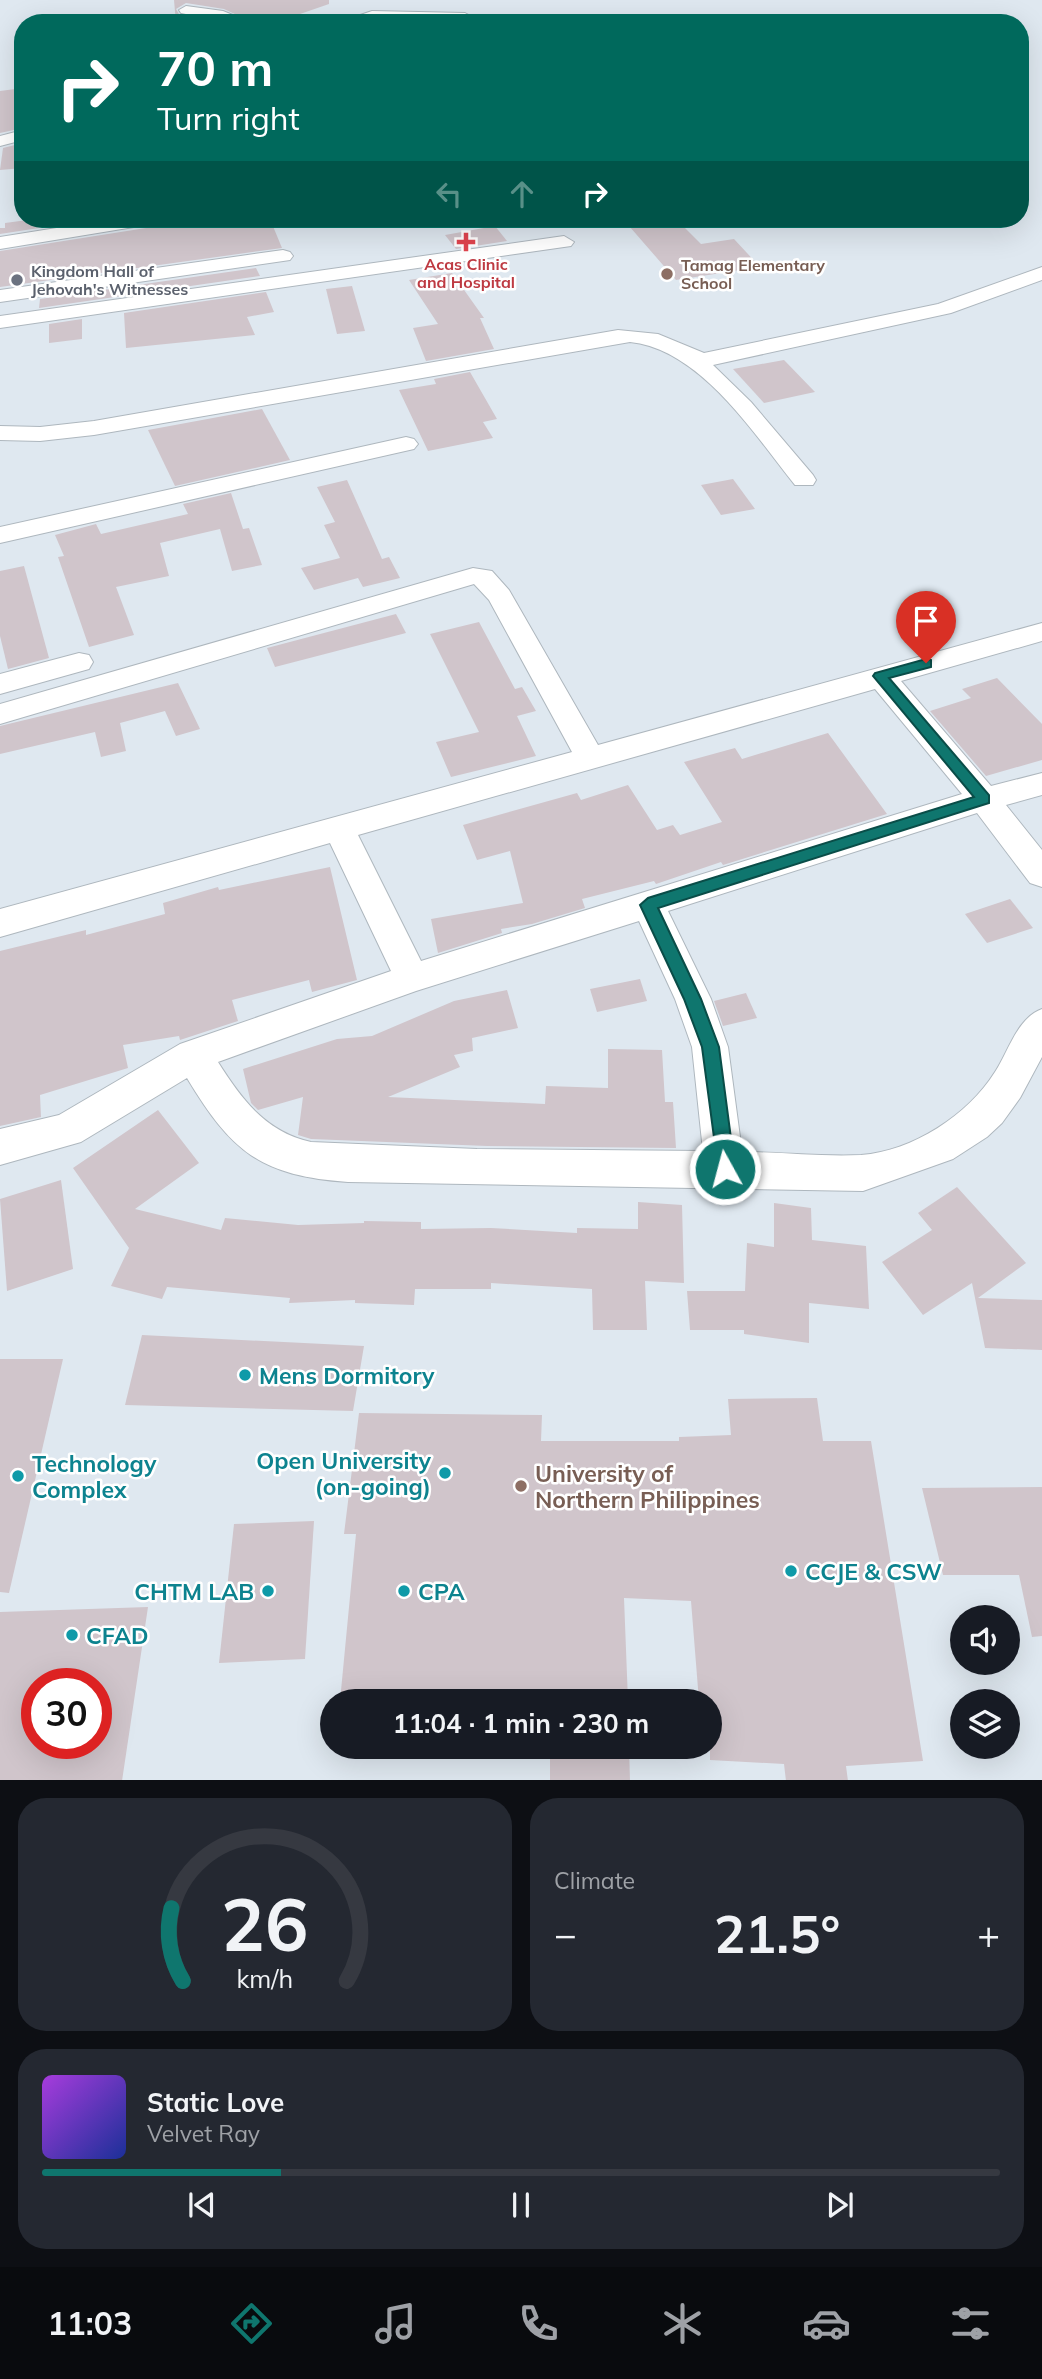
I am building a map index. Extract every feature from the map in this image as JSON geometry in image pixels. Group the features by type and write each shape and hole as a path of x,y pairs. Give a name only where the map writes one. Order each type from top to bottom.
{"street":[{"path":"187,10 218,14"},
{"path":"0,243 91,228"},
{"path":"0,322 564,242"},
{"path":"0,296 283,256"},
{"path":"698,361 944,309 1042,273"},
{"path":"0,433 40,434 94,428 618,336 637,335 674,345 698,361 743,407 804,480"},
{"path":"0,535 406,444"},
{"path":"0,714 473,576 483,577 500,596 590,758"},
{"path":"0,923 1042,632"},
{"path":"0,684 79,662"},
{"path":"880,676 984,799 1042,874"},
{"path":"0,1147 67,1130 193,1055 412,978 984,799 1042,784"},
{"path":"339,829 412,978"},
{"path":"648,905 693,999 710,1047 725,1169"},
{"path":"193,1055 229,1109 251,1135 274,1149 310,1161 453,1167 863,1173 904,1163 952,1141 979,1119 1001,1096 1042,1025"}],"building":[{"path":"174,0 329,0 329,4 300,14 235,14 224,9 186,3 176,9 179,14 175,14"},
{"path":"14,89 14,130 0,133 0,91"},
{"path":"14,145 14,169 0,170 3,148"},
{"path":"14,222 14,228 39,228 0,234 0,228 5,228 5,223"},
{"path":"146,228 274,228 282,248 0,287 0,251"},
{"path":"497,228 507,241 456,249 445,235"},
{"path":"631,228 685,228 701,244 734,239 760,267 676,280"},
{"path":"256,268 260,276 39,308 40,299"},
{"path":"452,273 484,318 480,318 494,349 426,361 413,328 438,324 409,280"},
{"path":"352,286 365,331 337,334 326,289"},
{"path":"266,292 274,312 247,317 255,335 126,348 124,313"},
{"path":"82,319 82,339 49,343 49,324"},
{"path":"784,360 815,392 764,403 733,369"},
{"path":"470,372 497,419 483,422 493,438 428,451 399,390 436,384 434,379"},
{"path":"262,409 290,460 175,486 148,430"},
{"path":"733,479 755,509 721,515 701,485"},
{"path":"347,480 382,559 389,557 400,578 363,587 358,578 314,590 301,568 340,558 324,525 335,522 317,487"},
{"path":"231,493 243,529 249,528 262,565 232,571 220,529 160,543 169,576 116,587 134,635 89,647 58,557 64,556 55,535 96,524 101,534 188,514 183,504"},
{"path":"24,566 49,658 8,669 0,636 0,571"},
{"path":"396,614 406,633 275,667 267,648"},
{"path":"479,622 515,689 522,687 536,711 517,716 536,756 451,777 436,742 479,732 430,634"},
{"path":"997,678 1042,724 1042,760 986,776 930,711 971,698 962,689"},
{"path":"178,683 200,729 176,736 165,711 120,723 126,751 101,757 95,732 0,754 0,726"},
{"path":"828,733 887,814 723,865 721,862 656,884 654,881 582,899 585,908 532,924 501,929 502,933 438,953 431,919 523,903 510,851 477,860 463,825 577,793 581,800 628,785 657,830 673,825 680,835 722,822 684,762 735,748 742,759"},
{"path":"330,867 357,980 312,992 309,980 232,1000 238,1021 180,1040 179,1036 123,1045 128,1068 40,1095 41,1117 0,1126 0,951 86,930 86,935 165,914 163,903 218,887 219,890"},
{"path":"1010,899 1033,928 987,943 965,914"},
{"path":"640,979 647,1001 597,1012 590,989"},
{"path":"507,990 518,1028 472,1038 473,1051 454,1055 460,1067 388,1097 545,1104 546,1086 608,1088 608,1049 662,1050 665,1102 673,1102 676,1148 487,1146 311,1139 298,1135 303,1097 258,1110 251,1103 243,1069 337,1039 372,1036 454,1001"},
{"path":"746,993 757,1018 723,1026 714,1001"},
{"path":"158,1110 199,1163 135,1209 221,1230 225,1218 298,1225 364,1221 421,1222 421,1229 491,1228 577,1233 577,1228 638,1229 638,1202 682,1205 684,1283 645,1281 647,1330 593,1330 592,1289 491,1283 491,1289 415,1289 414,1305 355,1303 355,1300 289,1303 290,1298 167,1287 162,1299 111,1286 129,1248 73,1168"},
{"path":"61,1180 73,1269 7,1291 0,1199"},
{"path":"957,1187 1026,1263 978,1298 1042,1300 1042,1350 985,1348 972,1283 923,1315 882,1262 932,1230 918,1213"},
{"path":"774,1203 811,1208 812,1240 866,1246 869,1309 809,1303 809,1343 744,1334 744,1330 690,1330 687,1291 745,1291 747,1243 774,1247"},
{"name":"Mens Dormitory","path":"142,1335 364,1346 353,1411 125,1405"},
{"name":"Technology Complex","path":"0,1359 63,1359 9,1593 0,1592"},
{"path":"817,1398 823,1441 871,1441 923,1761 846,1766 848,1780 786,1780 784,1764 710,1760 722,1759 722,1689 698,1689 691,1601 624,1598 628,1689 341,1689 356,1534 344,1534 359,1413 542,1415 541,1441 679,1441 679,1437 731,1435 728,1399"},
{"path":"1042,1487 1042,1636 1032,1637 1019,1575 943,1575 922,1488"},
{"name":"CHTM LAB","path":"314,1521 305,1659 219,1663 234,1524"},
{"path":"148,1607 122,1780 0,1780 0,1612"},
{"path":"550,1759 629,1759 630,1780 550,1780"}],"place":[{"name":"Acas Clinic and Hospital","path":"466,242"},
{"name":"Tamag Elementary School","path":"667,274"},
{"name":"Kingdom Hall of Jehovah's Witnesses","path":"17,280"},
{"name":"Mens Dormitory","path":"245,1375"},
{"name":"Open University (on-going)","path":"445,1473"},
{"name":"Technology Complex","path":"18,1476"},
{"name":"University of Northern Philippines","path":"521,1486"},
{"name":"CCJE & CSW","path":"791,1571"},
{"name":"CHTM LAB","path":"268,1591"},
{"name":"CPA","path":"404,1591"},
{"name":"CFAD","path":"72,1635"}],"route":[{"path":"725,1169 710,1047 693,999 648,905 984,799 880,676 926,663"}]}
